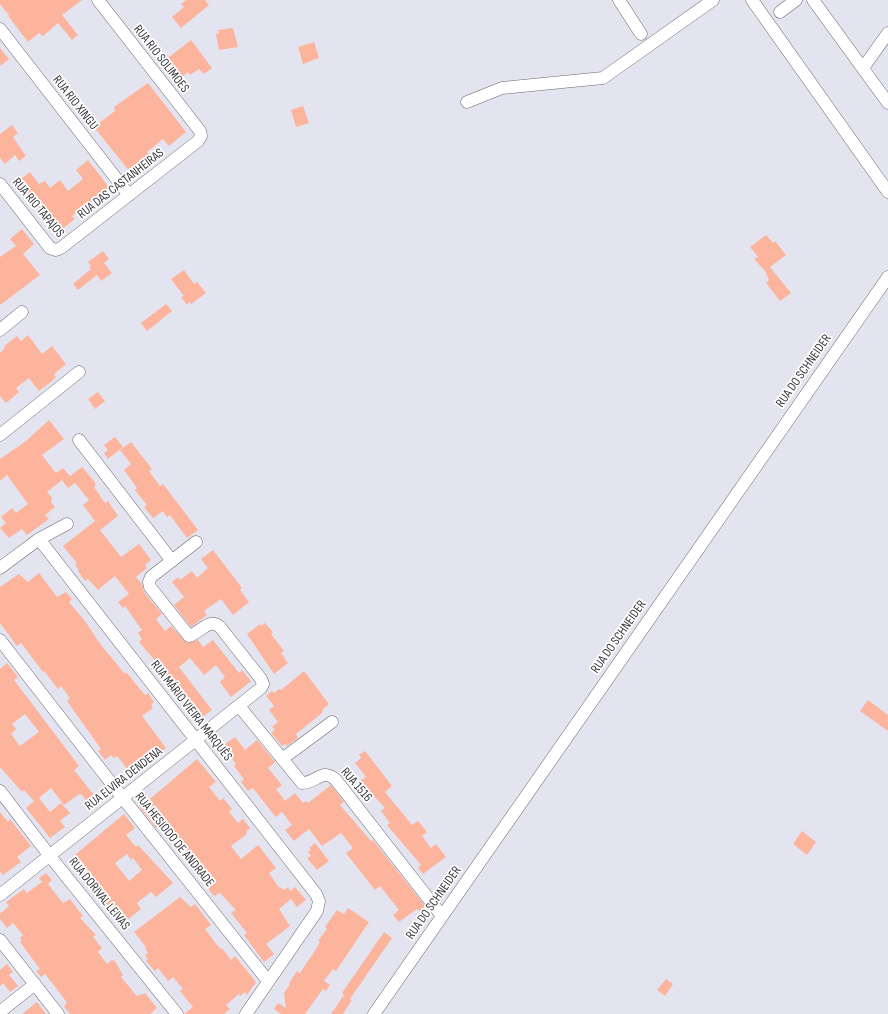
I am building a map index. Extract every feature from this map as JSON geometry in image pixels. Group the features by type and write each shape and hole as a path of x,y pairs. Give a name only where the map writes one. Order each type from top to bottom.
{"street":[{"name":"RUA RIO SOLIMOES","path":"98,0 200,131 201,136"},
{"path":"619,0 641,34"},
{"path":"467,102 502,88 603,78 713,0"},
{"path":"752,0 888,192"},
{"path":"780,12 796,0"},
{"path":"816,1 888,103"},
{"name":"RUA RIO XINGU","path":"0,30 129,195"},
{"path":"863,68 888,33"},
{"name":"RUA DAS CASTANHEIRAS","path":"56,250 61,248 198,141 201,136"},
{"name":"RUA RIO TAPAJOS","path":"0,184 50,248 56,250"},
{"name":"RUA DO SCHNEIDER","path":"374,1014 888,277"},
{"path":"0,330 22,312"},
{"path":"2,430 80,372"},
{"path":"79,440 172,561 196,542"},
{"path":"0,568 39,539 67,524"},
{"name":"RUA MÁRIO VIEIRA MARQUÊS","path":"39,539 316,894 318,901 316,911 268,981"},
{"name":"RUA ELVIRA DENDENA","path":"0,895 261,688 263,684 216,623 211,623 189,636 150,587 149,582 151,577 172,561"},
{"name":"RUA HESIODO DE ANDRADE","path":"0,640 268,981"},
{"name":"RUA 1516","path":"239,706 302,783 308,783 325,774 331,775 336,780 442,916"},
{"path":"282,759 332,722"},
{"name":"RUA DORIVAL LEIVAS","path":"0,791 49,856 177,1014"},
{"path":"0,940 58,1014"},
{"path":"246,1014 268,981"},
{"path":"0,1012 35,984"}],"building":[{"path":"0,0 82,0 62,15 78,35 72,40 58,23 43,36 39,33 28,42 0,4"},
{"path":"186,0 205,0 209,5 181,28 172,17 184,7 181,4"},
{"path":"233,28 238,47 219,50 216,34 219,33 218,30"},
{"path":"191,40 212,68 204,74 199,69 190,75 188,72 178,81 164,61"},
{"path":"314,42 319,58 303,64 298,47"},
{"path":"0,48 9,59 0,66"},
{"path":"148,83 186,132 169,146 163,139 147,152 154,161 134,177 94,127 115,111 114,107"},
{"path":"303,106 309,123 296,127 291,110"},
{"path":"12,125 18,133 13,137 26,156 19,161 15,155 5,164 0,158 0,134"},
{"path":"88,160 111,190 95,203 93,200 72,216 75,219 57,233 32,198 30,199 17,182 30,172 39,184 45,181 50,188 60,180 68,191 83,179 76,170"},
{"path":"22,229 34,244 23,254 40,275 0,305 0,257 16,246 10,239"},
{"path":"766,235 773,243 775,241 786,255 770,267 791,293 780,301 766,283 769,280 765,271 754,259 758,257 750,247"},
{"path":"103,251 109,259 104,263 112,273 101,281 97,275 78,290 73,284 91,269 88,262"},
{"path":"184,270 194,284 197,282 206,293 191,304 189,302 187,305 181,297 184,296 171,279"},
{"path":"166,304 172,311 147,331 141,323"},
{"path":"28,335 42,354 52,346 66,364 54,374 56,377 52,381 39,391 29,378 16,388 19,392 6,403 0,396 0,353 5,348 4,346 17,336 21,341"},
{"path":"98,392 105,401 95,409 88,399"},
{"path":"49,420 64,439 42,455 56,473 63,468 70,476 82,467 94,481 96,485 94,487 105,503 108,501 118,516 100,530 121,557 139,544 151,560 145,565 147,568 136,577 142,584 144,592 162,614 156,619 165,631 171,626 187,643 198,640 203,647 213,640 239,673 242,670 251,681 231,697 220,682 225,677 216,665 204,675 190,658 179,667 212,710 200,719 190,707 193,704 183,691 179,695 158,664 139,642 142,639 138,633 142,630 125,606 123,608 118,602 129,594 115,576 98,590 88,579 85,581 78,571 79,570 75,564 77,563 63,546 95,521 83,505 89,500 75,483 68,488 62,480 47,492 52,498 51,502 55,507 45,515 49,519 27,535 22,529 9,538 0,528 6,523 1,517 12,508 16,513 28,504 7,475 0,481 0,459 26,441"},
{"path":"115,437 123,447 108,459 104,453 108,450 104,445"},
{"path":"131,442 152,469 149,471 160,486 163,484 198,530 187,538 170,515 167,517 163,511 153,518 144,507 147,505 135,490 137,488 124,470 131,464 120,450"},
{"path":"213,550 242,588 240,590 249,602 233,615 221,599 204,611 207,615 191,627 174,605 184,597 172,582 178,577 180,580 192,571 197,578 208,568 201,559"},
{"path":"39,573 57,597 66,592 72,599 69,602 85,621 101,645 125,674 126,672 145,695 148,693 154,702 151,705 153,708 142,716 166,748 137,770 135,767 129,771 117,756 114,758 111,755 105,760 98,751 101,749 67,701 70,698 61,686 58,689 21,643 17,646 0,623 0,587 19,574 28,582"},
{"path":"265,623 273,632 271,634 284,651 281,653 288,663 274,674 247,634 260,624 261,626"},
{"path":"7,663 18,677 14,680 79,766 74,770 94,795 86,800 81,794 78,795 64,805 51,788 39,798 50,812 61,803 70,813 60,821 65,827 50,838 26,808 34,801 24,790 22,792 0,767 0,669","holes":["25,714 39,732 20,746 11,734 16,729 12,724"]},
{"path":"304,671 329,704 323,709 322,713 296,734 298,738 287,746 285,744 282,746 271,733 275,730 272,727 278,722 269,710 274,706 266,696 272,691 274,693 279,689 281,690"},
{"path":"868,700 888,715 888,731 860,711"},
{"path":"235,737 245,750 257,740 275,762 268,768 282,785 276,789 285,801 295,793 303,803 306,801 308,803 331,785 344,802 340,805 371,841 373,840 425,906 419,911 417,909 399,922 393,915 399,910 380,886 375,890 346,853 353,848 341,833 322,846 309,829 294,841 285,830 292,825 282,812 276,817 253,788 248,791 241,782 244,779 234,766 236,764 222,746"},
{"path":"365,751 392,786 385,792 412,825 418,821 427,832 422,836 431,848 436,844 446,857 423,874 418,868 421,865 387,825 390,823 381,811 385,808 360,781 366,777 355,763 361,758 359,755"},
{"path":"197,759 216,782 209,787 220,801 223,798 232,809 229,812 238,823 243,819 250,828 246,832 247,834 231,846 241,859 258,845 276,868 269,873 278,886 284,890 288,887 290,891 295,887 306,900 297,907 291,899 279,909 290,926 266,944 274,954 264,962 244,935 247,933 231,913 236,910 220,893 214,896 206,886 209,884 197,869 199,868 198,865 184,847 182,849 161,823 156,828 139,806 140,805 137,800 145,793 150,799"},
{"path":"0,812 8,822 10,819 31,846 17,857 21,862 3,875 0,871"},
{"path":"124,814 135,828 126,835 136,847 138,845 173,883 156,897 151,892 137,903 141,909 121,925 112,912 109,914 88,884 95,879 85,866 79,871 70,859","holes":["127,854 131,860 133,858 142,870 129,881 115,863"]},
{"path":"802,831 816,842 807,855 793,844"},
{"path":"315,843 329,861 317,870 307,858 311,856 308,852 311,850 309,848"},
{"path":"46,873 52,880 48,884 63,903 70,899 83,916 80,918 96,935 93,937 102,948 98,952 107,964 112,960 115,961 123,975 121,977 137,996 145,993 157,1008 150,1014 70,1014 64,1006 67,1003 45,974 41,977 36,971 40,969 20,942 22,941 20,938 23,935 13,923 7,928 0,919 0,914 9,906 6,902 24,889 27,893 42,882 39,878"},
{"path":"180,897 191,907 195,904 211,925 205,929 216,944 221,949 222,948 231,960 235,956 256,982 247,995 245,992 240,996 239,994 226,1005 230,1009 224,1014 184,1014 193,1007 180,991 183,989 173,977 168,981 158,968 155,971 146,961 148,959 145,955 148,953 145,948 146,947 134,932"},
{"path":"348,908 369,922 336,971 333,969 324,981 330,985 326,991 323,989 305,1014 281,1014 274,1009 278,1003 286,1008 284,993 290,984 289,983 297,971 300,973 314,952 320,942 318,941 327,929 325,927 337,910 344,914"},
{"path":"384,932 392,938 350,999 352,1000 343,1014 331,1014 344,995 342,993"},
{"path":"7,964 13,972 9,975 18,986 10,992 3,983 0,986 0,970"},
{"path":"666,979 673,984 665,996 657,990"},
{"path":"37,1002 46,1014 22,1014"}]}
